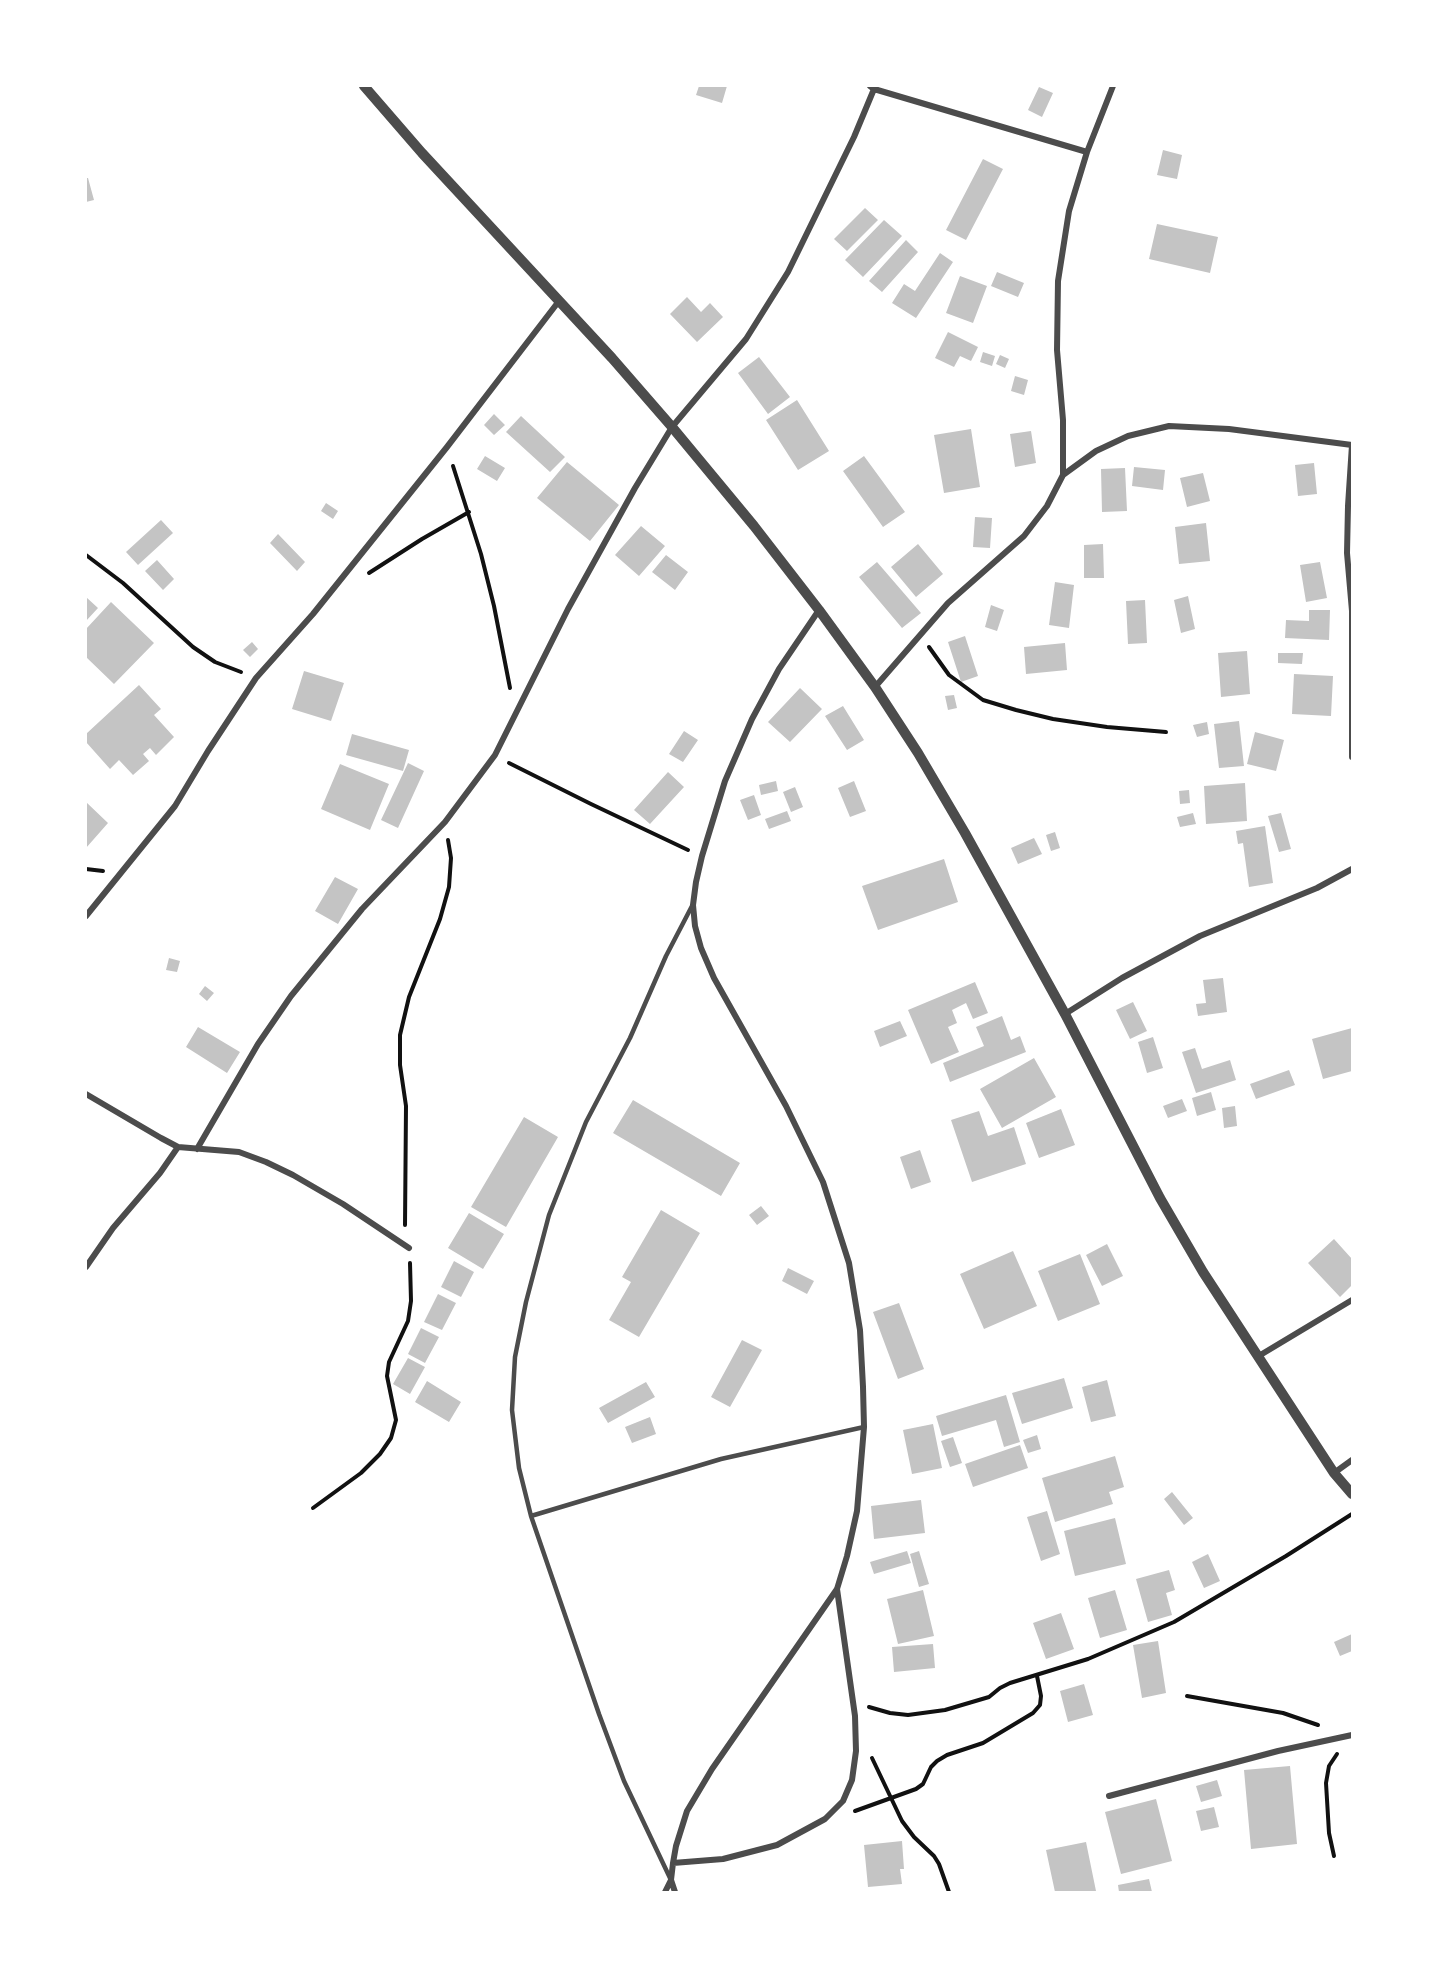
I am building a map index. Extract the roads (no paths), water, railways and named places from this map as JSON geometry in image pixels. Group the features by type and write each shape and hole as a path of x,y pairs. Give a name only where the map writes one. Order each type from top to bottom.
{"street":[{"path":"364,86 422,153 612,358 672,427 754,526 875,687 965,832 1065,1014 1160,1198 1203,1272 1334,1473 1353,1494"},
{"path":"1063,475 1063,420 1057,350 1058,280 1069,211 1087,152 1113,86"},
{"path":"197,1149 258,1044 291,996 362,909 445,822 495,754 557,630 672,427 746,339 788,272 854,137 872,87 1087,152"},
{"path":"86,916 175,806 256,678 313,614 447,447 559,301"},
{"path":"875,687 948,603 1024,536 1047,506 1063,475 1096,451 1128,436 1169,426 1229,429 1352,445 1347,553 1352,611 1353,757"},
{"path":"675,1893 672,1880 673,1863 687,1811 707,1777 837,1588 857,1511 864,1427 860,1330 849,1263 823,1182 786,1106 714,978 701,948 695,926 693,905 702,856 724,781 752,719 779,669 819,610"},
{"path":"1065,1014 1122,978 1180,946 1317,888 1353,869"},
{"path":"86,1094 178,1147 239,1152 266,1162 343,1204 408,1248"},
{"path":"86,1267 113,1228 160,1173 178,1147"},
{"path":"1257,1357 1353,1300"},
{"path":"1334,1473 1353,1460"},
{"path":"673,1863 723,1859 777,1845 825,1819 843,1801 852,1780 856,1751 854,1702 837,1588"},
{"path":"1109,1796 1278,1751 1353,1735"},
{"path":"665,1893 672,1880"}],"lane":[{"path":"672,1880 624,1781 531,1516 519,1468 512,1410 515,1357 526,1302 549,1215 586,1122 630,1038 666,956 693,905"},
{"path":"531,1516 721,1459 864,1427"}]}
